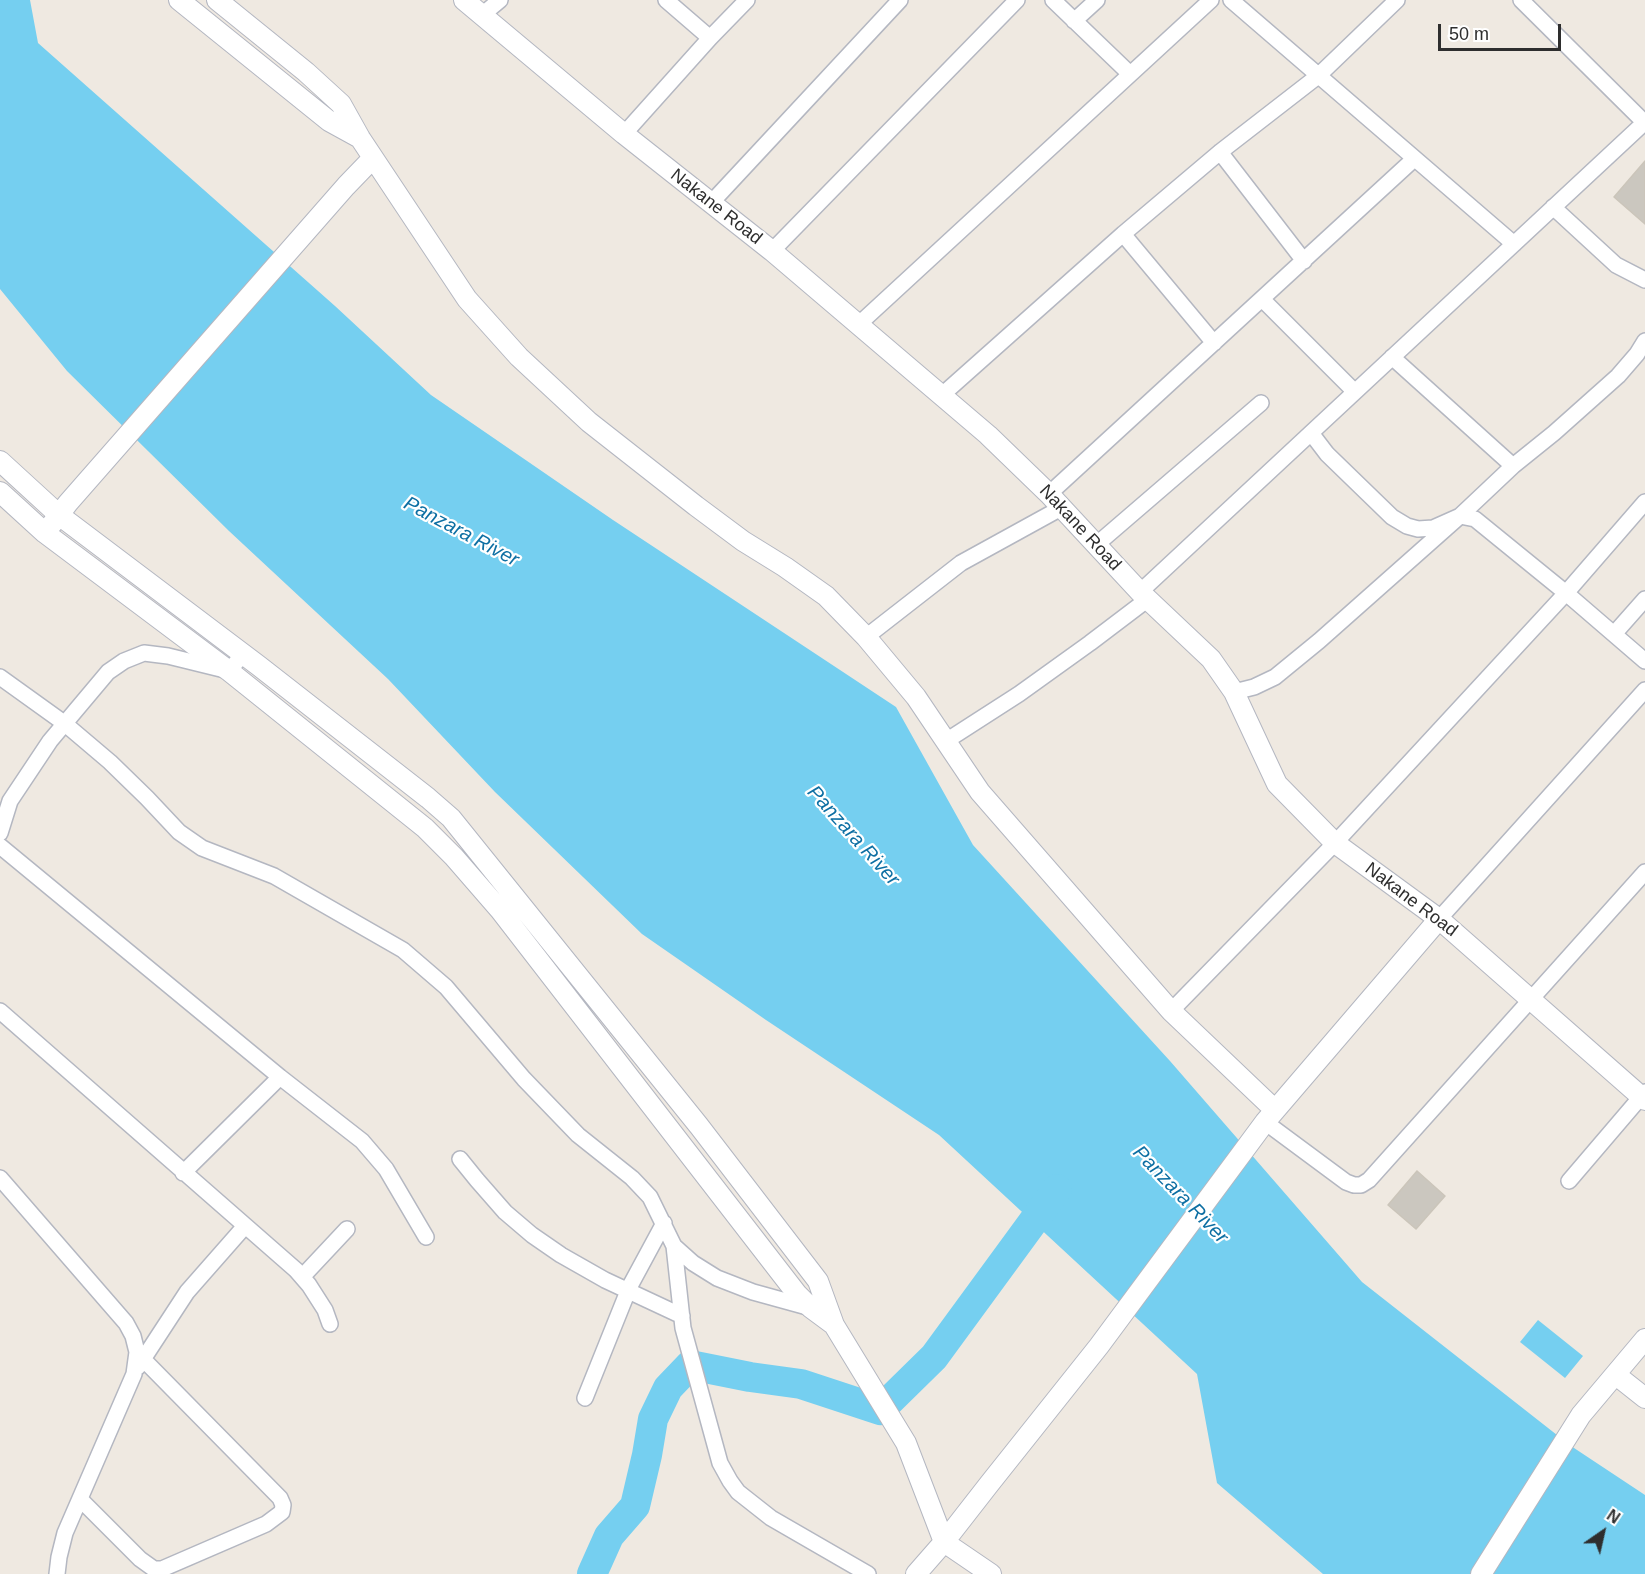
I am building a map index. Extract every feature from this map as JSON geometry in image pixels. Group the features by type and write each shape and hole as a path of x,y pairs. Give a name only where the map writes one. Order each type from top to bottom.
{"street":[{"path":"179,0 329,121 360,138"},
{"path":"217,0 306,72 341,104 360,138 467,299 519,357 589,422 696,506 743,541 826,596 866,637 916,697 980,792 1171,1011 1270,1116 1346,1182 1361,1185 1369,1180 1645,872"},
{"name":"Nakane Road","path":"464,0 624,134 772,251 988,435 1055,501 1144,596 1211,659 1234,692 1277,784 1335,843 1439,919 1644,1096"},
{"path":"482,15 500,0"},
{"path":"666,0 710,38"},
{"path":"624,134 747,0"},
{"path":"711,203 900,0"},
{"path":"772,251 1017,0"},
{"path":"1053,0 1130,74"},
{"path":"1074,21 1097,0"},
{"path":"858,324 1210,0"},
{"path":"1231,0 1514,244"},
{"path":"942,395 1123,234 1220,152 1318,76 1397,0"},
{"path":"946,741 1090,643 1144,596 1355,392 1645,122 1521,0"},
{"path":"1220,152 1304,261"},
{"path":"45,533 346,186 373,158"},
{"path":"866,637 961,563 1055,501 1214,343 1414,159"},
{"path":"1553,207 1616,265 1645,280"},
{"path":"1123,234 1214,343"},
{"path":"1262,299 1355,392"},
{"path":"1234,692 1254,687 1275,677 1319,641 1513,466 1618,376 1645,341"},
{"path":"1392,357 1513,466"},
{"path":"1096,545 1261,404"},
{"path":"1311,434 1327,454 1392,517 1407,526 1418,529 1433,528 1460,516 1475,519 1645,661"},
{"path":"0,461 64,509 451,818 699,1126 818,1281 834,1325 906,1443 944,1542 991,1574"},
{"path":"0,492 45,533 229,671 425,828 454,857 500,910 797,1294 834,1325"},
{"path":"1171,1011 1335,843 1566,593 1645,502"},
{"path":"1614,634 1645,599"},
{"path":"0,833 10,801 50,741 108,672 124,661 144,653 168,656 229,671"},
{"path":"229,671 243,654"},
{"path":"0,677 64,723 132,783 179,832 202,848 274,876 403,950 446,987 524,1079 578,1135 632,1178 650,1197 674,1246 682,1322 720,1463 730,1481 738,1492 771,1518 868,1574"},
{"path":"916,1574 1100,1346 1270,1116 1439,919 1645,690"},
{"path":"0,846 280,1077 362,1141 386,1169 426,1237"},
{"path":"0,1011 302,1277 315,1293 330,1324"},
{"path":"183,1173 280,1077"},
{"path":"1569,1181 1644,1096"},
{"path":"460,1159 505,1212 532,1235 561,1255 682,1322"},
{"path":"0,1178 126,1323 133,1336 137,1352 134,1374"},
{"path":"585,1398 628,1291 664,1224"},
{"path":"57,1574 58,1557 65,1533 134,1374 187,1292 245,1226"},
{"path":"302,1277 347,1229"},
{"path":"674,1246 693,1263 717,1278 753,1292 811,1308"},
{"path":"1481,1574 1581,1414 1645,1339"},
{"path":"80,1499 140,1559 154,1569 162,1569 266,1524 282,1512 283,1505 280,1498 143,1359"},
{"path":"1616,1375 1645,1398"}],"water":[{"name":"Panzara River","path":"0,0 30,0 38,43 335,306 431,395 613,520 896,707 973,845 1170,1061 1362,1282 1571,1446 1645,1495 1645,1574 1323,1574 1217,1483 1197,1374 939,1135 642,934 495,792 388,679 229,531 67,371 0,289"},
{"path":"1538,1320 1583,1356 1565,1378 1520,1342"}],"building":[{"path":"1645,161 1645,224 1614,197"},
{"path":"1417,1171 1445,1196 1416,1229 1388,1205"}],"waterway":[{"path":"592,1574 609,1536 635,1506 653,1419 668,1388 690,1365 801,1384 880,1410 934,1357 1057,1189"}]}
